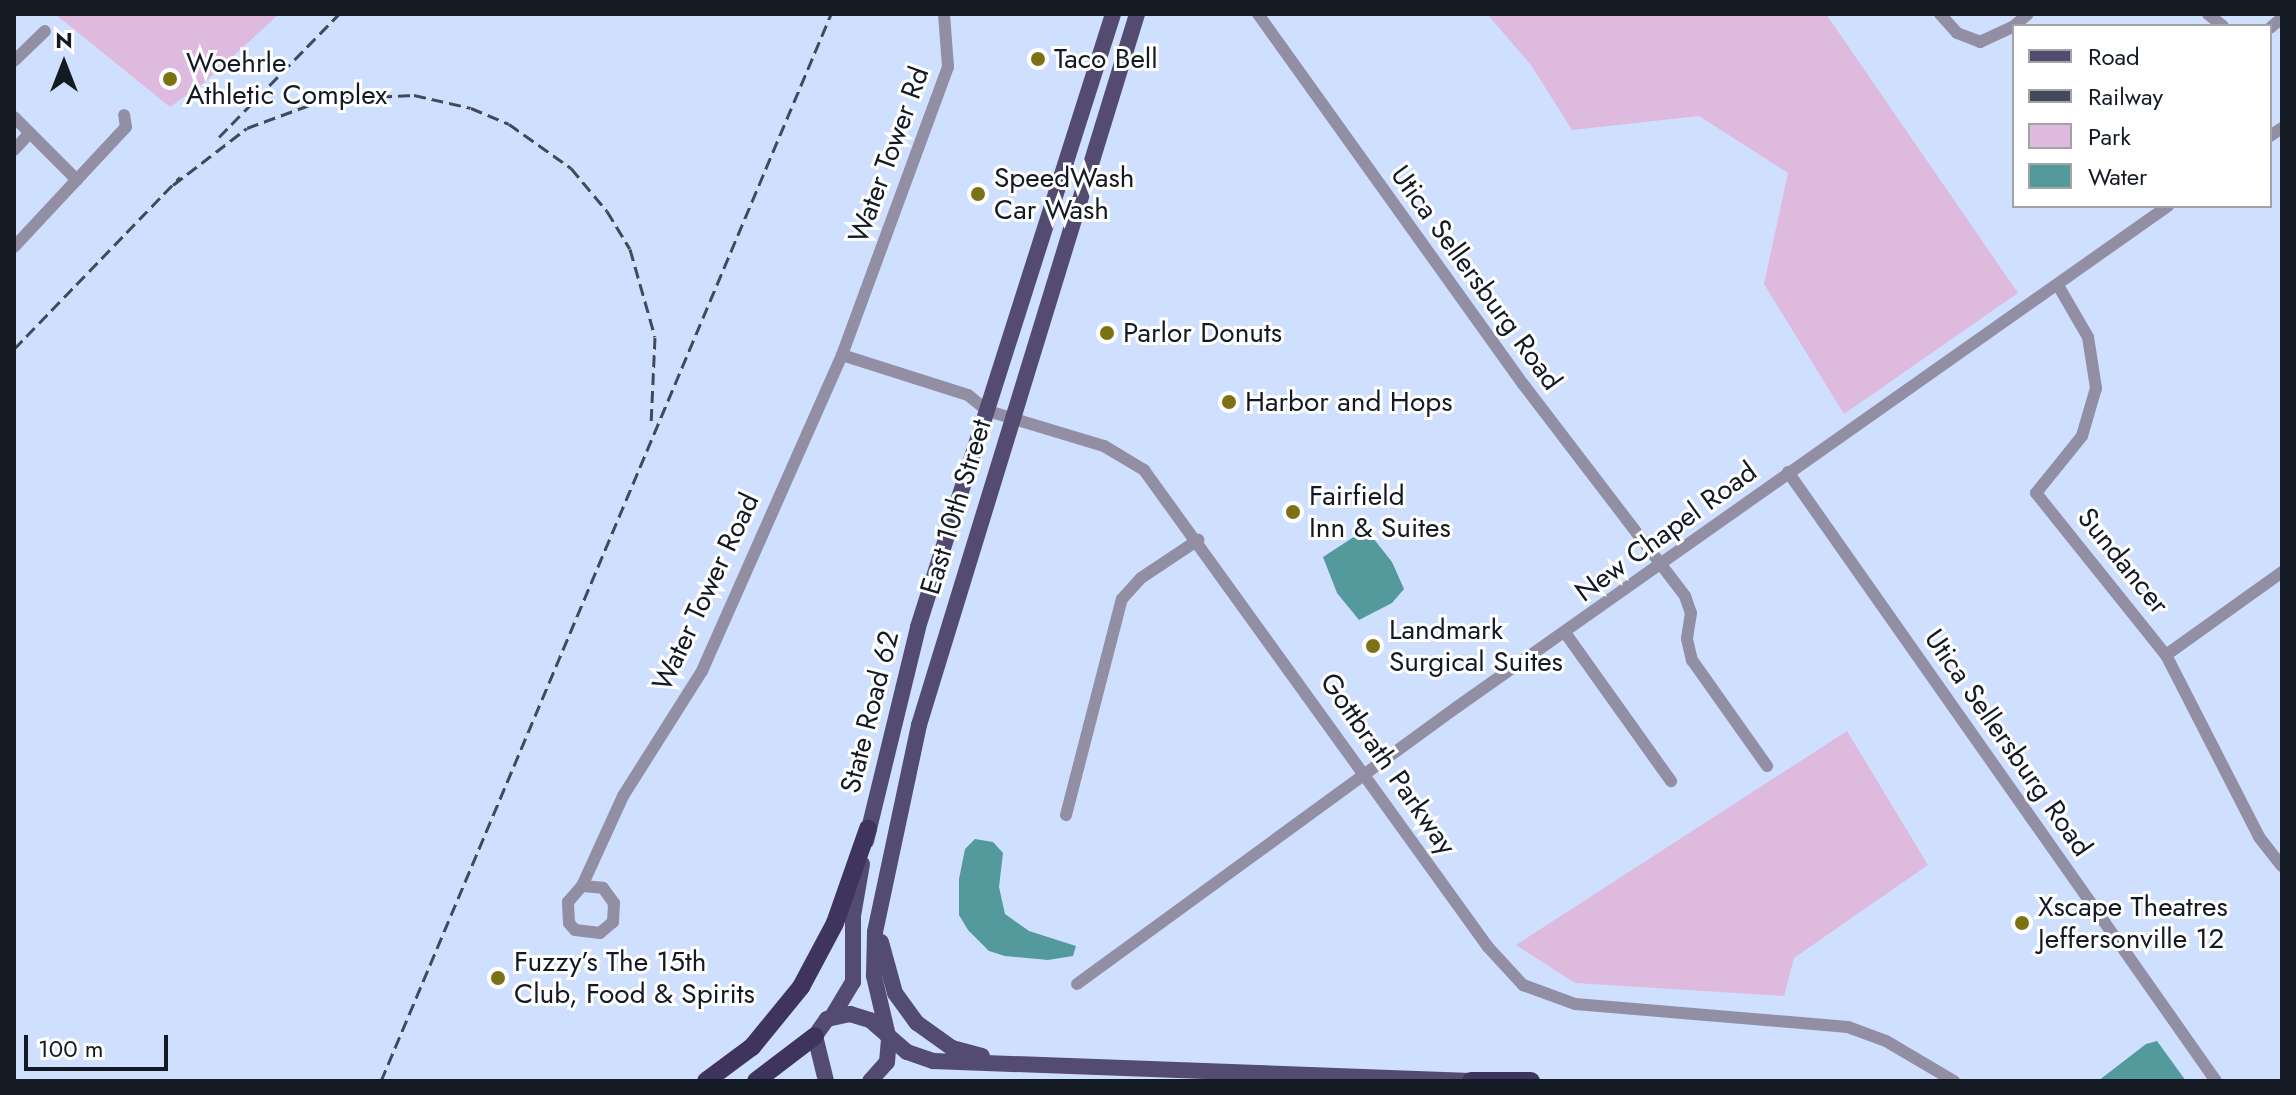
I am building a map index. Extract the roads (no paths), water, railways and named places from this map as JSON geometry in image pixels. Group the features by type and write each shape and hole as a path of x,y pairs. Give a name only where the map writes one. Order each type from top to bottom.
{"highway":[{"path":"706,1081 752,1047 801,987 835,923 868,829"},
{"path":"756,1081 815,1036"},
{"path":"1471,1081 1531,1081"}],"main road":[{"name":"State Road 62","path":"868,829 918,627 1113,14"},
{"name":"East 10th Street","path":"888,1032 873,961 879,912 938,653 1137,14"},
{"path":"826,1081 815,1036 833,1015 853,982 853,916 868,829"},
{"path":"879,912 887,972 905,1008 938,1040 995,1061"},
{"path":"833,1015 863,1017 924,1060 1471,1081"},
{"path":"870,1081 887,1062 888,1032"}],"street":[{"name":"Water Tower Rd","path":"858,311 948,67 944,14"},
{"name":"Utica Sellersburg Road","path":"1258,14 1659,568 1690,604 1687,639 1692,660 1767,766"},
{"path":"1940,14 1957,33 1980,42 2012,27"},
{"path":"14,61 45,31"},
{"path":"14,247 126,127 124,115"},
{"path":"14,117 77,180"},
{"path":"14,150 30,133"},
{"name":"New Chapel Road","path":"1077,984 1365,773 1659,568 1788,472 2059,287 2165,208"},
{"name":"Sundancer","path":"2059,287 2088,337 2096,388 2082,436 2036,493 2166,655 2259,837 2282,866"},
{"name":"Water Tower Road","path":"582,886 603,888 614,903 613,922 600,933 582,934 569,923 568,902 582,886 623,796 707,661 842,355 858,311"},
{"name":"Gottbrath Parkway","path":"842,355 968,395 988,411 1127,456 1144,470 1198,540 1488,947 1523,985 1575,1004 1848,1027 1886,1041 1954,1081"},
{"name":"Utica Sellersburg Road","path":"1788,472 2216,1081"},
{"path":"1066,815 1122,599 1141,578 1198,540"},
{"path":"2166,655 2282,572"},
{"path":"1566,634 1671,781"}],"water":[{"path":"1366,529 1392,562 1404,589 1392,603 1359,620 1337,593 1323,557"},
{"path":"975,839 993,842 1003,853 999,887 1005,914 1029,931 1076,946 1073,956 1048,960 1005,956 989,951 968,930 959,915 959,879 965,849"},
{"path":"2157,1041 2186,1081 2098,1081 2146,1044"}],"railway":[{"path":"219,137 339,14"},
{"path":"381,1081 831,14"},
{"path":"173,185 247,128 326,99 414,95 471,108 509,124 571,168 607,211 630,249 655,337 651,425"},
{"path":"14,349 180,177"}],"place":[{"name":"Taco Bell","path":"1038,59"},
{"name":"Woehrle Athletic Complex","path":"170,79"},
{"name":"SpeedWash Car Wash","path":"978,194"},
{"name":"Parlor Donuts","path":"1107,333"},
{"name":"Harbor and Hops","path":"1229,402"},
{"name":"Fairfield Inn & Suites","path":"1293,512"},
{"name":"Landmark Surgical Suites","path":"1373,646"},
{"name":"Xscape Theatres Jeffersonville 12","path":"2022,923"},
{"name":"Fuzzy’s The 15th Club, Food & Spirits","path":"498,978"}]}
